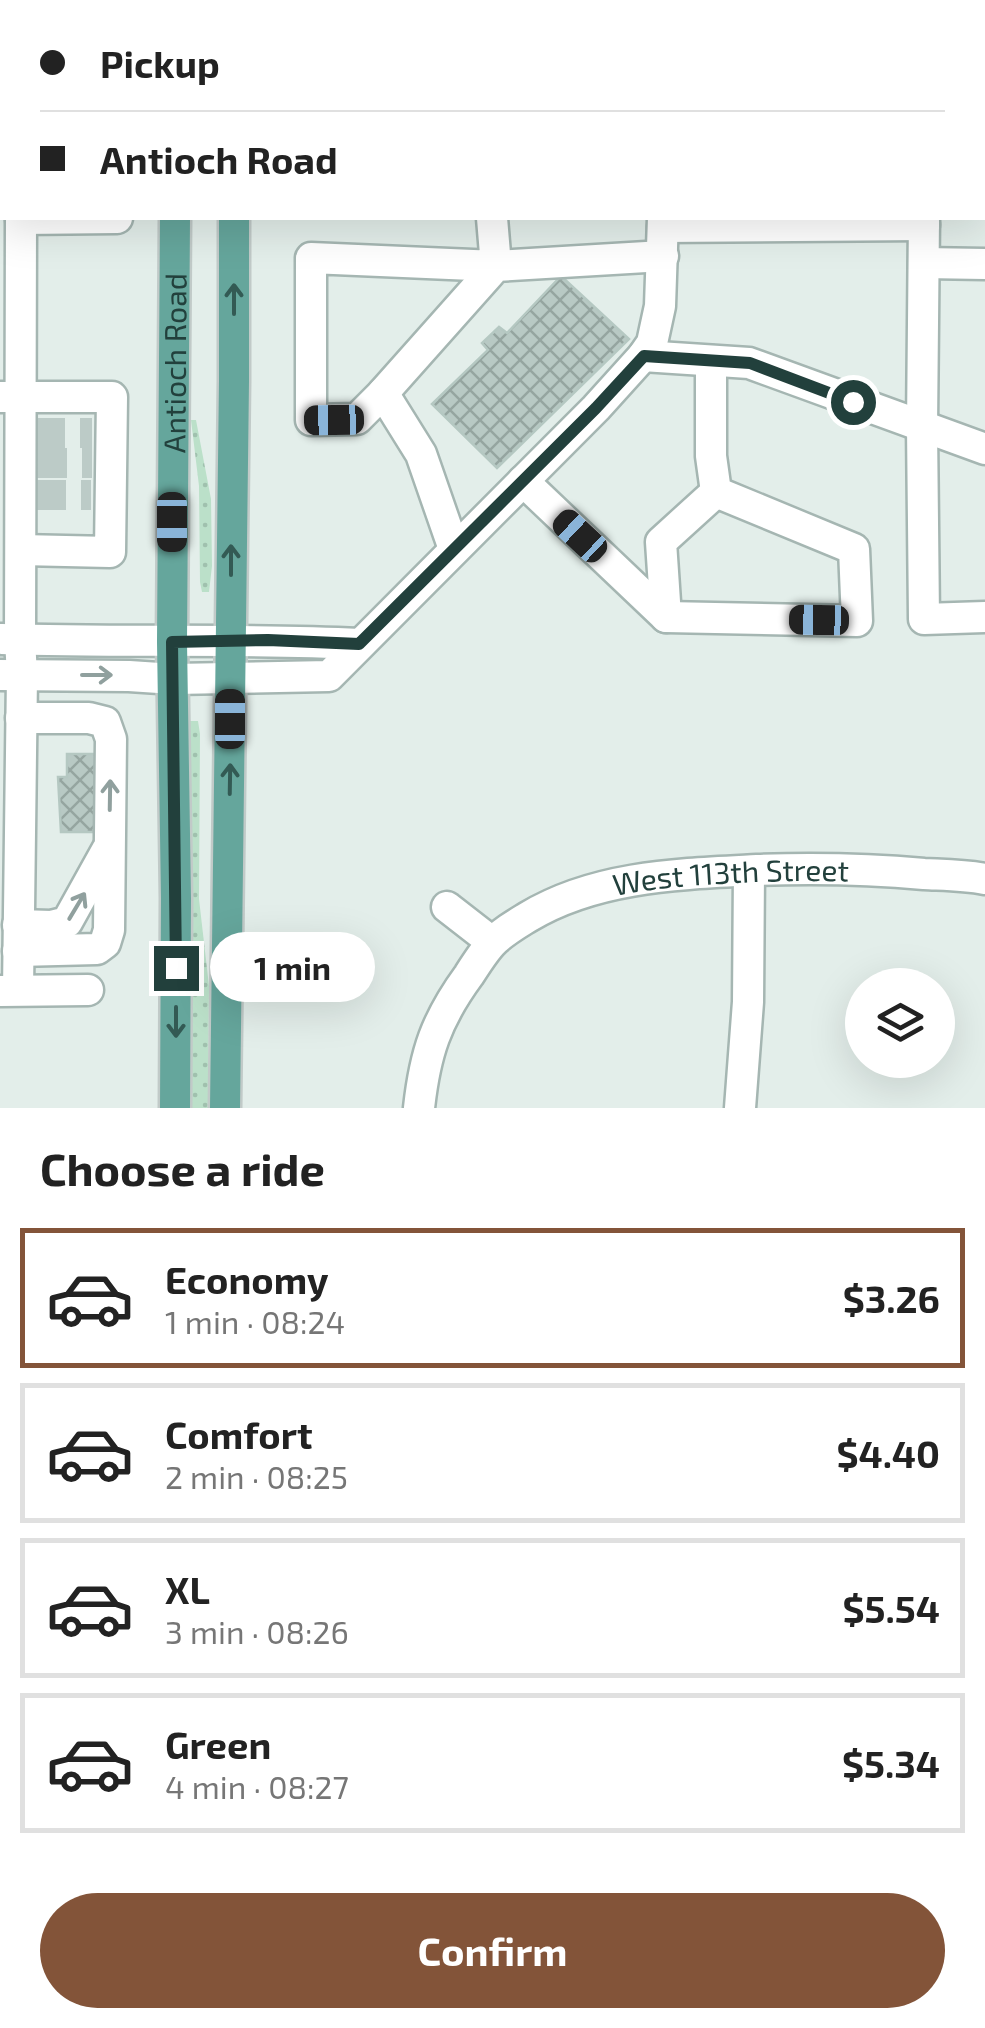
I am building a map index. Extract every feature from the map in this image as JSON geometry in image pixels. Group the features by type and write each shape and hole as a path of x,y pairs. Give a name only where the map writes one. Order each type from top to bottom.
{"main road":[{"name":"Antioch Road","path":"175,1108 172,642 176,220"},
{"name":"Antioch Road","path":"225,1108 234,220"}],"street":[{"path":"21,220 11,397 29,448 29,495 10,639 11,675 21,718 18,938 9,990 88,990"},
{"path":"492,220 496,266 383,393 357,419 311,420 311,258 496,266 663,234 924,221 924,618 985,617"},
{"path":"11,675 174,680 328,676 644,356 657,326 663,234"},
{"path":"924,263 985,264"},
{"path":"644,356 750,363 985,449"},
{"path":"712,361 711,456 716,492"},
{"path":"383,393 421,454 454,549"},
{"path":"11,397 112,397 102,448 101,495 110,552 21,550"},
{"path":"523,481 666,617 857,621 854,549 716,492"},
{"path":"666,617 661,542 716,492"},
{"path":"10,639 359,644"},
{"path":"18,938 97,949 105,942 109,930 111,739 105,722 89,718 21,718"},
{"path":"18,938 67,922 110,845"},
{"name":"West 113th Street","path":"419,1108 434,1032 448,1003 492,942 544,907 576,894 620,882 749,871 869,870 985,879"},
{"path":"740,1108 748,1002 749,871"},
{"path":"447,906 492,942"}],"green space":[{"path":"191,420 196,420 211,499 209,592 202,592 200,582 199,486"},
{"path":"190,721 198,721 200,734 199,899 209,986 208,1108 187,1108"}],"building":[{"path":"561,276 629,339 497,468 432,404 488,350 482,343 499,327 507,333"},
{"path":"67,754 95,754 95,778 99,778 98,832 61,832 58,777 67,777"}],"tunnel":[{"path":"35,433 92,433"},
{"path":"37,463 92,463"},
{"path":"36,495 91,495"}],"route":[{"path":"176,968 172,642 268,640 359,644 644,356 750,363 853,402"}]}
